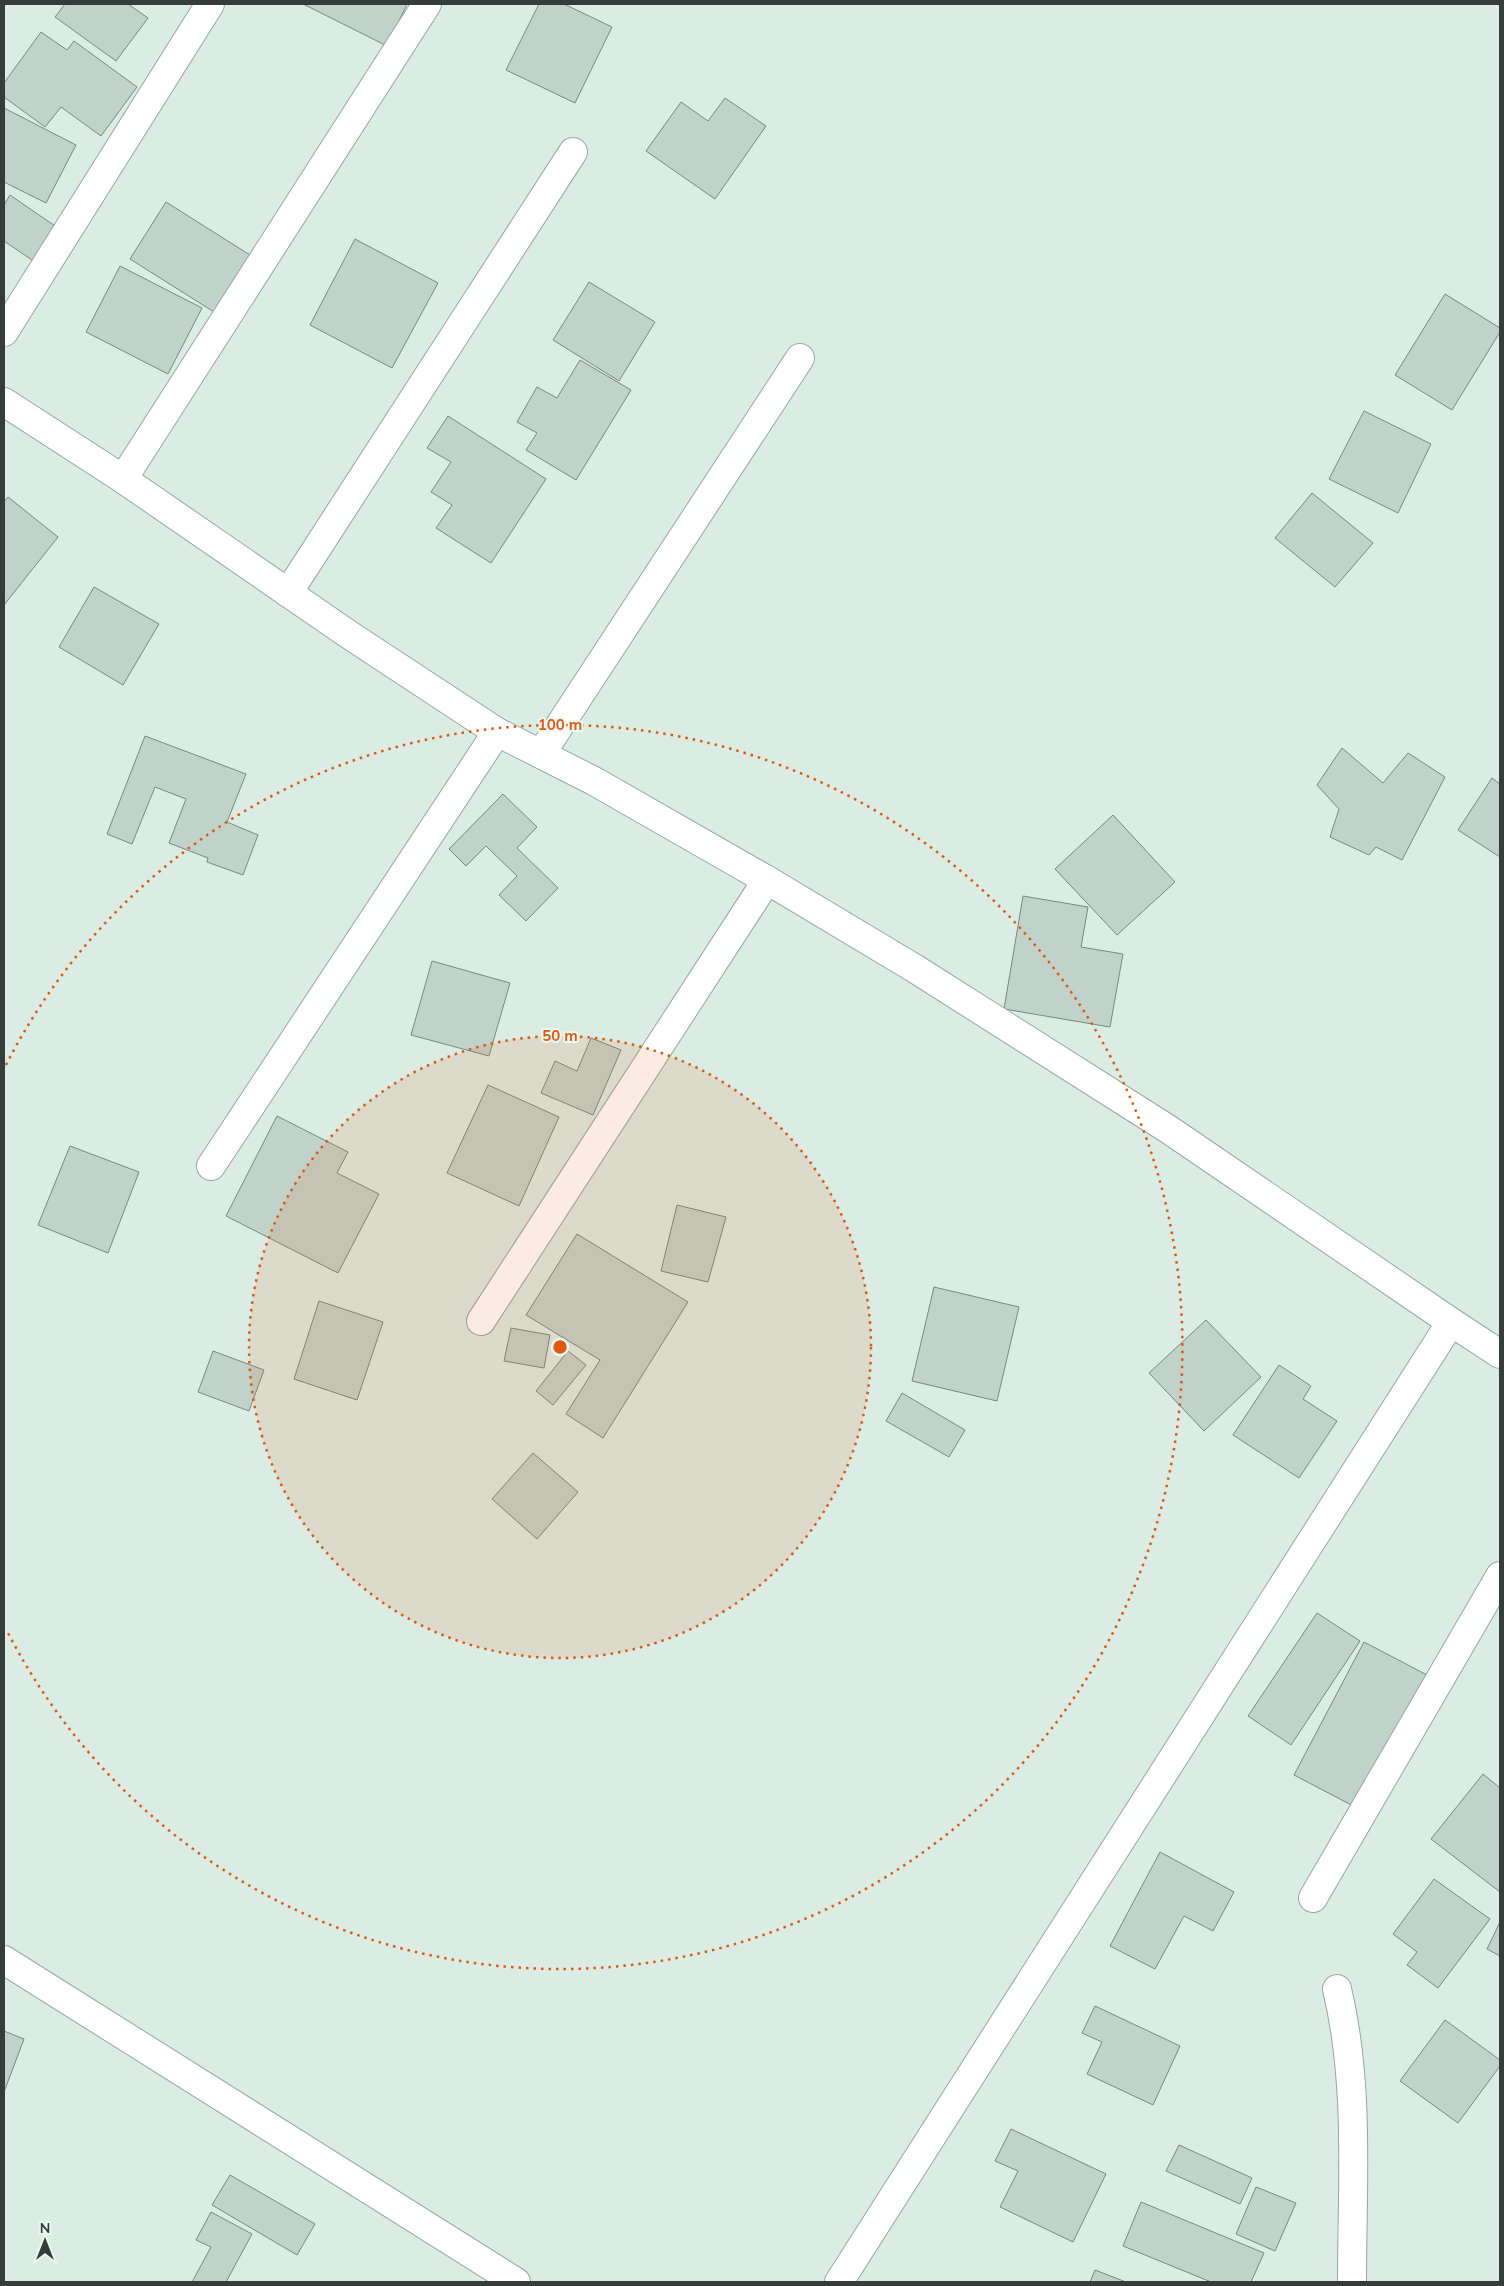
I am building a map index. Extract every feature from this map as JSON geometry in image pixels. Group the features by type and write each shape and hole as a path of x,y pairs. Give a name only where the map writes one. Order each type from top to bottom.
{"street":[{"path":"4,332 210,4"},
{"path":"124,479 427,4"},
{"path":"288,593 573,152"},
{"path":"542,754 800,358"},
{"path":"4,402 124,479 288,593 496,732 594,781 767,880 914,968 1168,1129 1500,1354"},
{"path":"211,1166 496,732"},
{"path":"481,1321 767,880"},
{"path":"839,2282 1451,1322"},
{"path":"1313,1898 1500,1576"},
{"path":"4,1960 516,2282"},
{"path":"1337,1989 1345,2023 1353,2092 1352,2282"}],"building":[{"path":"65,4 128,4 148,18 116,61 55,17"},
{"path":"303,4 407,4 387,46"},
{"path":"539,4 564,4 612,27 575,103 506,70"},
{"path":"41,32 67,50 74,41 137,87 101,136 61,107 45,127 4,97 4,83"},
{"path":"725,98 766,126 715,199 646,151 681,102 708,121"},
{"path":"4,108 76,145 46,203 4,182"},
{"path":"10,195 58,228 35,262 4,241 4,205"},
{"path":"166,202 250,255 214,312 130,259"},
{"path":"355,239 438,283 392,368 310,325"},
{"path":"120,266 202,308 168,374 86,332"},
{"path":"589,282 655,322 619,381 553,340"},
{"path":"1445,294 1500,328 1500,332 1452,410 1395,375"},
{"path":"580,360 631,390 576,480 526,450 537,433 517,422 537,387 557,398"},
{"path":"1364,411 1431,444 1398,513 1329,479"},
{"path":"448,416 546,479 491,563 436,528 452,505 431,492 451,462 427,448"},
{"path":"1312,493 1373,543 1335,587 1275,538"},
{"path":"8,497 58,537 4,605 4,502"},
{"path":"94,587 159,624 123,685 59,647"},
{"path":"145,736 246,774 227,822 258,835 243,875 207,862 208,858 169,843 186,799 155,787 132,844 107,834"},
{"path":"1342,748 1383,783 1408,753 1445,777 1402,860 1376,847 1369,855 1330,837 1339,809 1317,785"},
{"path":"1492,778 1500,784 1500,857 1458,830"},
{"path":"503,794 537,827 517,848 558,888 526,921 499,895 517,876 486,846 466,866 449,849"},
{"path":"1113,815 1175,882 1117,935 1055,869"},
{"path":"1023,896 1088,907 1081,947 1123,954 1110,1027 1004,1009"},
{"path":"432,961 510,983 489,1056 411,1035"},
{"path":"591,1038 621,1050 593,1115 541,1093 555,1061 577,1071"},
{"path":"488,1085 559,1117 519,1206 447,1173"},
{"path":"277,1116 348,1152 337,1173 379,1194 338,1273 226,1216"},
{"path":"70,1146 139,1172 108,1253 38,1225"},
{"path":"677,1205 726,1217 708,1282 661,1271"},
{"path":"577,1234 688,1302 603,1438 566,1414 600,1360 526,1315"},
{"path":"934,1287 1019,1307 997,1401 912,1381"},
{"path":"319,1301 383,1322 357,1400 294,1379"},
{"path":"1206,1320 1261,1377 1204,1431 1149,1373"},
{"path":"511,1328 550,1335 544,1368 504,1361"},
{"path":"213,1351 264,1370 249,1411 198,1392"},
{"path":"568,1351 586,1365 553,1405 536,1391"},
{"path":"1279,1365 1311,1386 1303,1399 1337,1421 1299,1478 1233,1435"},
{"path":"902,1393 965,1430 949,1457 886,1421"},
{"path":"533,1453 578,1492 537,1539 492,1499"},
{"path":"1317,1613 1360,1641 1291,1745 1248,1716"},
{"path":"1364,1642 1427,1675 1357,1808 1294,1775"},
{"path":"1483,1774 1500,1788 1500,1892 1431,1839"},
{"path":"1160,1852 1234,1892 1213,1931 1184,1916 1155,1969 1110,1946"},
{"path":"1434,1879 1490,1919 1438,1988 1407,1965 1417,1952 1393,1934"},
{"path":"1500,1922 1500,1956 1487,1949"},
{"path":"1095,2006 1180,2046 1153,2105 1087,2074 1102,2042 1082,2033"},
{"path":"1445,2020 1500,2060 1500,2066 1458,2123 1400,2081"},
{"path":"4,2031 24,2039 4,2092"},
{"path":"1011,2129 1106,2174 1073,2242 1000,2207 1018,2171 995,2161"},
{"path":"1179,2145 1252,2178 1240,2204 1166,2171"},
{"path":"230,2175 315,2224 297,2255 212,2205"},
{"path":"1256,2187 1296,2203 1275,2251 1236,2234"},
{"path":"1141,2202 1264,2253 1251,2282 1211,2282 1123,2246"},
{"path":"211,2212 252,2234 226,2282 192,2282 211,2247 196,2240"},
{"path":"1095,2270 1126,2282 1090,2282"}]}
